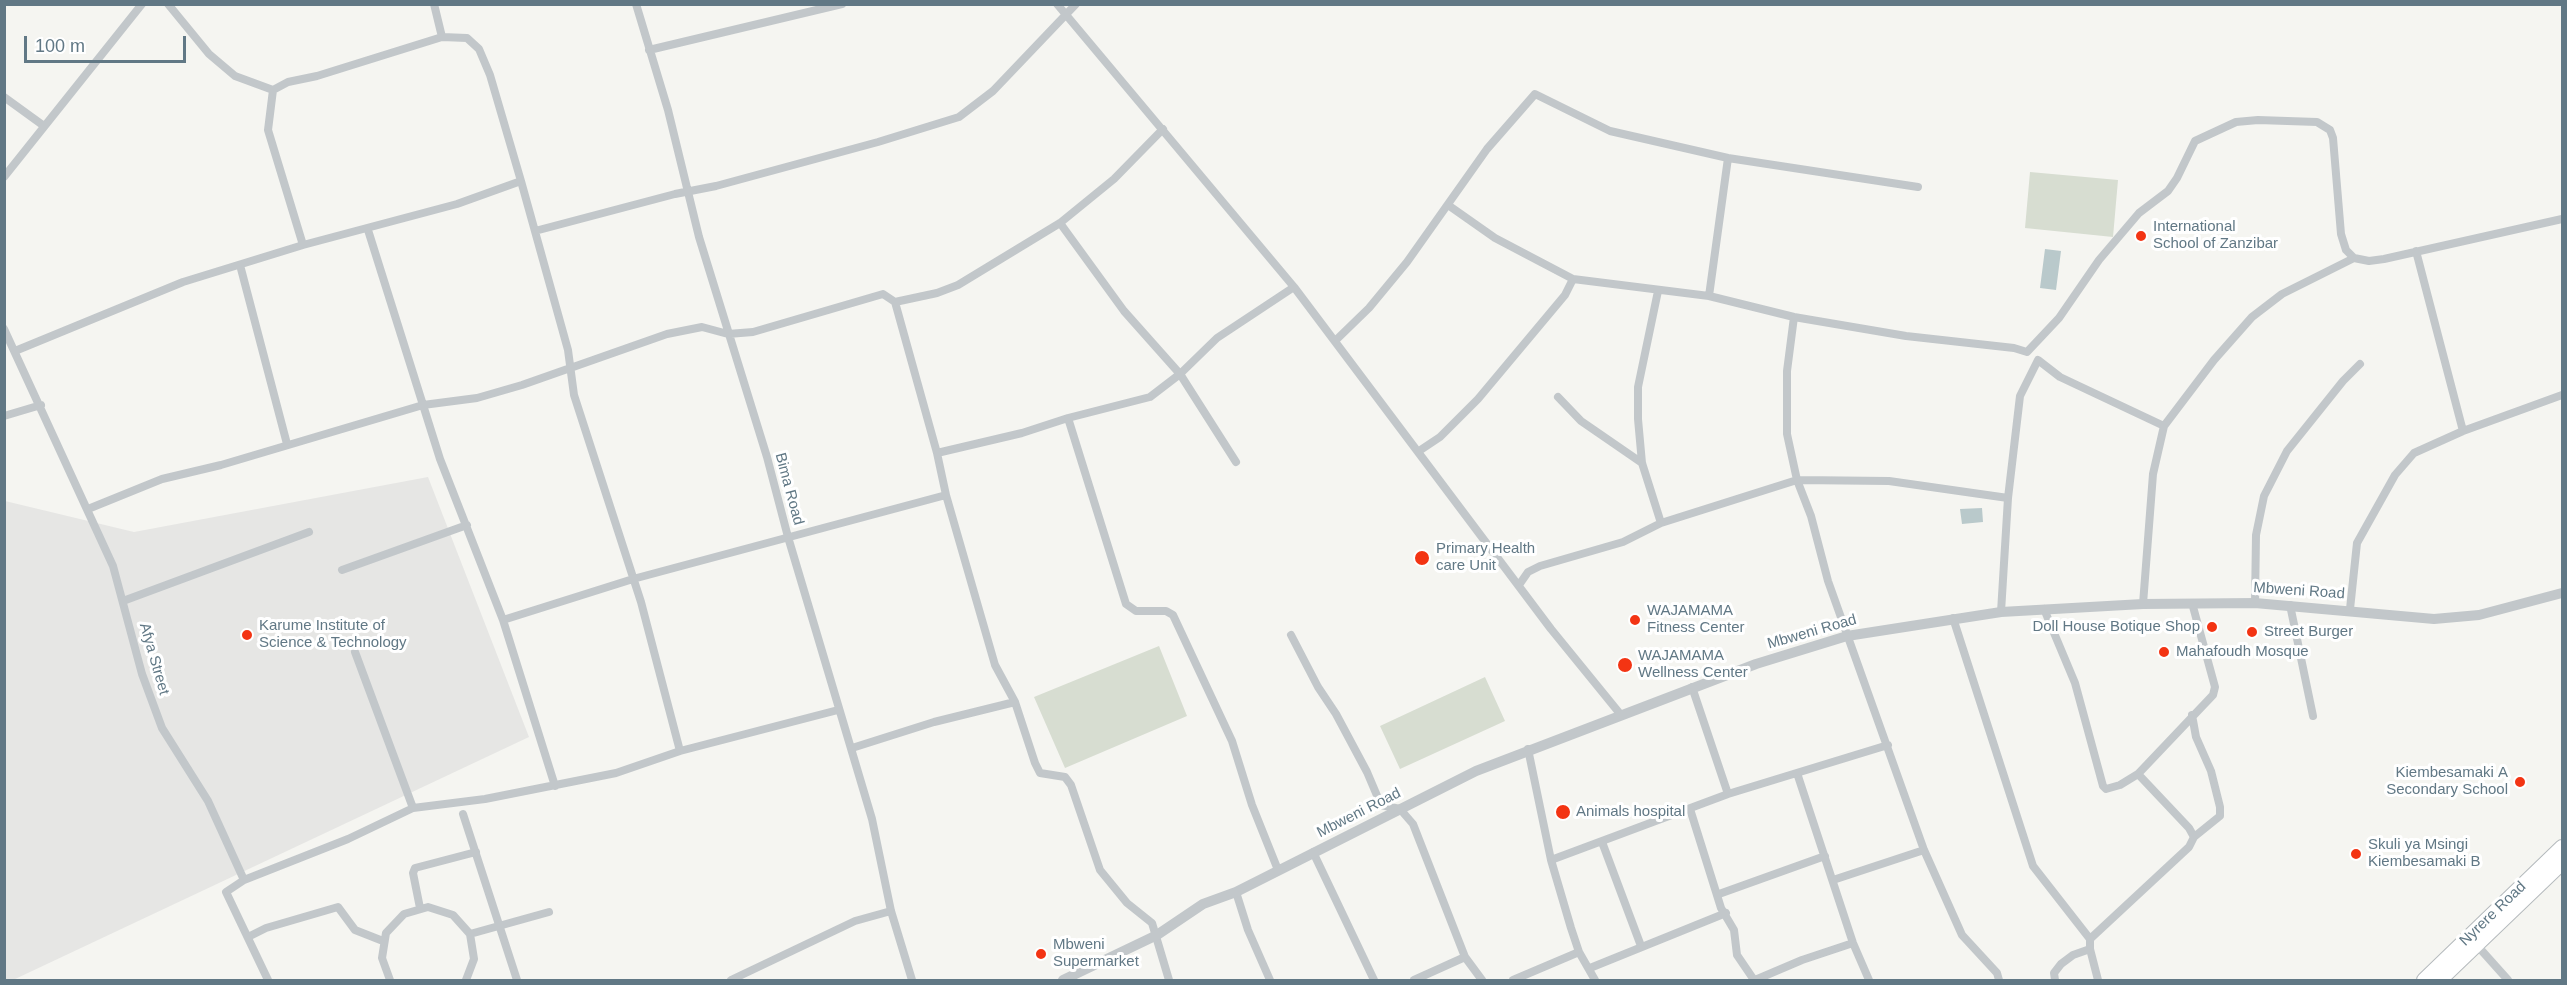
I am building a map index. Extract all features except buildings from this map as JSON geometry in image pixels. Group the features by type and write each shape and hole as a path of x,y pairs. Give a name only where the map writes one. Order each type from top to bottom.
{"main road":[{"name":"Nyrere Road","path":"2440,981 2473,941 2562,848"},
{"name":"Nyrere Road","path":"2424,981 2562,863"}],"street":[{"path":"4,177 142,4"},
{"path":"168,4 209,54 235,76 273,90 288,82 317,76 442,37 467,38 479,49 505,123 564,332 580,416 607,491 659,663 680,751"},
{"path":"434,4 442,37"},
{"name":"Bima Road","path":"636,4 668,110 688,192 728,334 767,458 838,710 852,748 872,819 891,911 912,981"},
{"path":"649,50 807,9 842,4"},
{"path":"1057,4 1294,287 1587,676 1621,715"},
{"path":"535,231 878,142 959,117 993,91 1076,4"},
{"path":"273,90 268,130 303,245"},
{"path":"1335,341 1369,308 1448,205 1487,149 1535,94 1610,131 1728,158 1918,187"},
{"path":"4,97 44,126"},
{"path":"2026,352 2059,318 2099,260 2139,213 2168,191 2195,141 2236,122 2258,120 2317,122 2330,130 2333,138 2341,234 2346,250 2354,258 2369,261 2562,219"},
{"path":"895,302 937,293 958,285 1060,223 1114,179 1163,129"},
{"path":"1709,296 1728,158"},
{"path":"15,351 183,282 303,245 368,230 457,204 521,181"},
{"path":"1448,205 1504,243 1574,279 1709,296 1794,318 1906,336 2014,348 2026,352 2060,376 2163,426"},
{"path":"1060,223 1124,311 1180,374 1236,462"},
{"path":"368,230 440,459 503,620 555,786"},
{"path":"2416,251 2463,431"},
{"path":"2143,604 2152,474 2163,426 2199,377 2252,317 2282,294 2354,258"},
{"path":"240,265 286,444"},
{"path":"1419,451 1440,437 1478,399 1565,295 1574,279"},
{"path":"937,453 1023,433 1106,406 1150,397 1180,374 1217,338 1294,287"},
{"path":"1658,291 1638,387 1639,441 1642,463 1661,523"},
{"path":"88,509 154,481 221,465 423,405 477,398 571,370 667,334 702,327 728,334 753,332 883,294 895,302 937,453 946,495 995,665 1015,702 1040,773 1065,777 1071,785 1100,870 1127,903 1152,923 1169,981"},
{"path":"1794,318 1787,371 1788,434 1797,480 1847,636 1924,850 1962,935 1997,973 1999,981"},
{"name":"Afya Street","path":"4,329 41,405 113,566 142,674 162,728 208,801 244,880"},
{"path":"2001,612 2008,498 2020,396 2038,360"},
{"path":"2255,603 2256,535 2264,496 2287,451 2343,381 2360,364"},
{"path":"2350,609 2357,543 2394,475 2414,453 2463,431 2562,395"},
{"path":"1558,397 1581,422 1642,463"},
{"path":"4,416 41,405"},
{"path":"1068,418 1126,604 1136,611 1166,610 1173,615 1232,741 1252,805 1278,870"},
{"path":"1519,585 1528,572 1540,566 1623,542 1661,523 1797,480 1889,481 2008,498"},
{"path":"503,620 633,579 946,495"},
{"path":"342,570 467,525"},
{"path":"123,601 309,532"},
{"name":"Mbweni Road","path":"1064,981 1157,935 1203,904 1236,892 1476,771 1692,687 1847,636 2001,612 2143,604 2255,603 2350,609 2434,619 2480,615 2562,592"},
{"path":"2044,609 2075,683 2103,786 2106,789 2120,785 2138,774 2192,715 2207,702 2215,687 2192,603"},
{"path":"2290,605 2313,716"},
{"path":"1953,618 2033,866 2090,944 2098,981"},
{"path":"1291,634 1317,687 1336,714 1367,772 1381,805 1400,809 1413,824 1465,957 1482,981"},
{"path":"355,652 413,808"},
{"path":"1692,687 1728,794"},
{"path":"852,748 934,722 1015,702"},
{"path":"268,981 226,892 244,880 348,839 413,808 485,799 616,773 680,751 838,710"},
{"path":"2055,981 2055,973 2061,964 2090,944 2189,848 2194,837 2218,820 2221,810 2211,771 2196,737 2192,715"},
{"path":"1551,860 1728,794 1888,745"},
{"path":"1528,749 1551,860 1579,952 1590,968 1595,981"},
{"path":"1797,773 1853,943 1869,981"},
{"path":"2138,774 2189,828 2194,837"},
{"path":"1690,809 1719,894 1721,908 1734,930 1737,955 1755,981 1802,960 1853,943"},
{"path":"463,814 517,981"},
{"path":"1602,842 1641,946"},
{"path":"1833,880 1924,850"},
{"path":"420,908 413,873 416,868 476,852"},
{"path":"1313,852 1374,981"},
{"path":"1719,894 1825,856"},
{"path":"1236,892 1248,930 1270,981"},
{"path":"248,937 266,928 338,907 356,930 383,941"},
{"path":"390,981 382,958 383,941 397,919 420,908 436,908 453,915 470,934 474,959 466,981"},
{"path":"731,981 855,921 891,911"},
{"path":"470,934 549,912"},
{"path":"1590,968 1726,913"},
{"path":"2473,941 2508,981"},
{"path":"1513,981 1579,952"},
{"path":"1414,981 1465,957"}],"shaded area":[{"path":"2030,172 2118,180 2113,237 2025,228"},
{"path":"2045,249 2061,251 2056,290 2040,288"},
{"name":"Karume Institute of Science & Technology","path":"428,477 529,737 13,980 5,980 5,501 134,532"},
{"path":"1982,508 1983,522 1962,524 1960,509"},
{"path":"1159,646 1187,716 1065,768 1034,697"},
{"path":"1485,677 1505,721 1400,769 1380,726"}],"place":[{"name":"International School of Zanzibar","path":"2141,236"},
{"name":"Primary Health care Unit","path":"1422,558"},
{"name":"WAJAMAMA Fitness Center","path":"1635,620"},
{"name":"Doll House Botique Shop","path":"2212,627"},
{"name":"Street Burger","path":"2252,632"},
{"name":"Karume Institute of Science & Technology","path":"247,635"},
{"name":"Mahafoudh Mosque","path":"2164,652"},
{"name":"WAJAMAMA Wellness Center","path":"1625,665"},
{"name":"Kiembesamaki A Secondary School","path":"2520,782"},
{"name":"Animals hospital","path":"1563,812"},
{"name":"Skuli ya Msingi Kiembesamaki B","path":"2356,854"},
{"name":"Mbweni Supermarket","path":"1041,954"}]}
